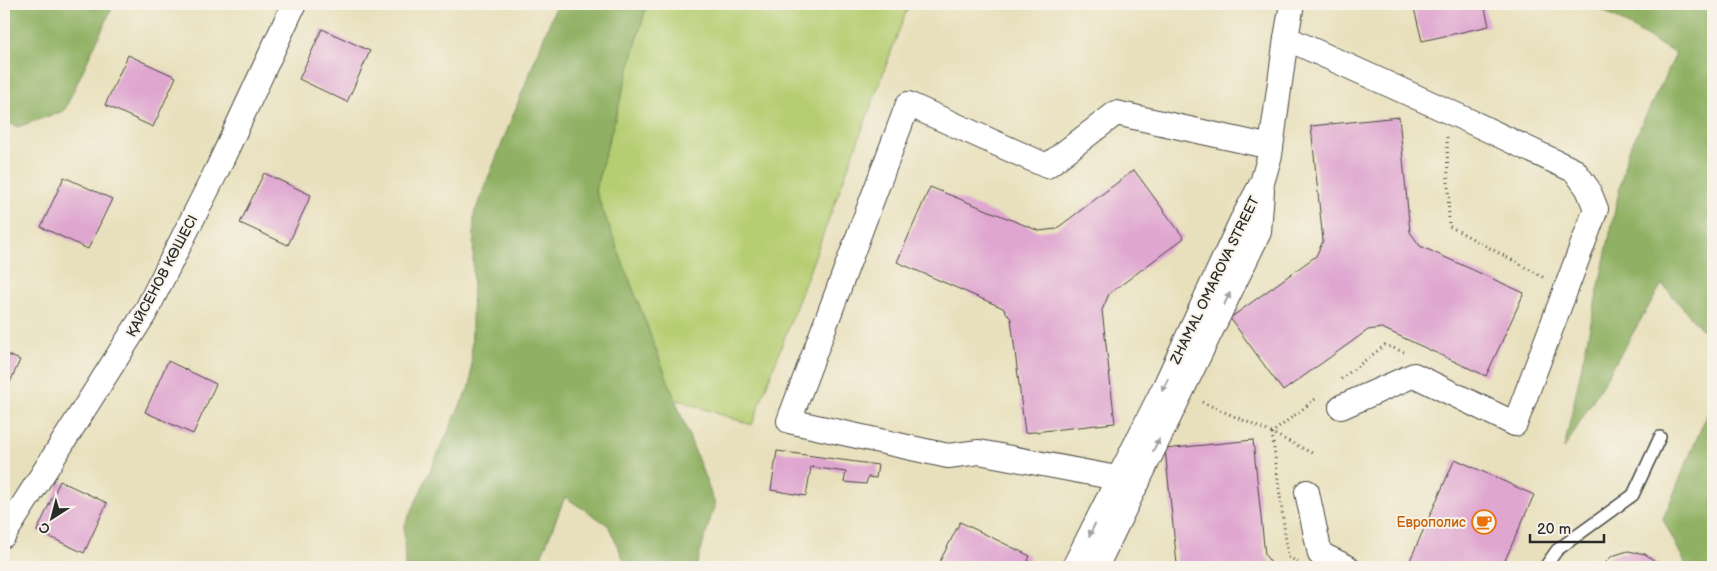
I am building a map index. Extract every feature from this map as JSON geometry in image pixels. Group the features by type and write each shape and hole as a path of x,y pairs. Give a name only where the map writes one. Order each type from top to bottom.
{"street":[{"name":"ҚАЙСЕНОВ КӨШЕСІ","path":"4,535 145,313 217,170 294,4"},
{"path":"1262,183 1271,147 1291,8"},
{"path":"1286,38 1466,119 1575,171 1588,189 1596,209 1515,424 1414,375 1333,399"},
{"path":"1128,480 978,452 948,456 788,421 908,104 1047,166 1116,112 1271,147"},
{"name":"ZHAMAL OMAROVA STREET","path":"1074,567 1182,393 1259,232 1262,183"},
{"name":"ZHAMAL OMAROVA STREET","path":"1096,567 1164,386 1241,222 1262,183"},
{"path":"1307,492 1320,554 1347,567"}],"lane":[{"path":"1545,567 1557,550 1633,495 1660,437"}],"path":[{"path":"1446,128 1449,226 1552,282"},
{"path":"1340,380 1385,344 1413,355"},
{"path":"1182,393 1314,454"},
{"path":"1272,433 1333,399"},
{"path":"1272,433 1288,557 1301,564"}],"green space":[{"path":"4,4 114,4 64,111 17,127 4,121"},
{"path":"557,4 647,4 595,190 715,504 696,567 627,567 608,525 565,497 537,567 405,567 404,527 471,382 474,214"},
{"path":"647,4 909,4 752,425 675,399 595,190"},
{"path":"1592,4 1713,4 1713,342 1662,284 1564,449 1627,154 1676,54"},
{"path":"1713,400 1713,567 1687,567 1663,519"}],"building":[{"path":"1413,4 1484,4 1489,26 1422,41"},
{"path":"322,29 370,51 347,102 299,79"},
{"path":"128,55 176,77 153,127 105,105"},
{"path":"1399,117 1410,232 1420,246 1524,293 1486,376 1382,328 1368,330 1283,391 1230,318 1316,256 1323,241 1311,126"},
{"path":"1134,170 1184,238 1109,294 1102,310 1115,423 1025,433 1011,319 1003,308 897,262 930,187 1039,231 1056,229"},
{"path":"264,173 311,195 288,245 240,223"},
{"path":"64,177 112,199 88,249 41,227"},
{"path":"4,353 20,360 4,396"},
{"path":"168,361 216,384 193,434 145,412"},
{"path":"1253,440 1265,555 1274,567 1176,567 1165,449"},
{"path":"777,451 878,465 876,478 868,477 866,484 844,482 846,472 811,467 806,496 771,490"},
{"path":"1455,459 1534,495 1502,567 1407,567"},
{"path":"60,481 107,503 84,553 37,531"},
{"path":"960,522 1030,556 1025,567 937,567"},
{"path":"1628,551 1645,554 1663,567 1601,567 1612,556"}],"place":[{"name":"Европолис","path":"1484,522"}]}
